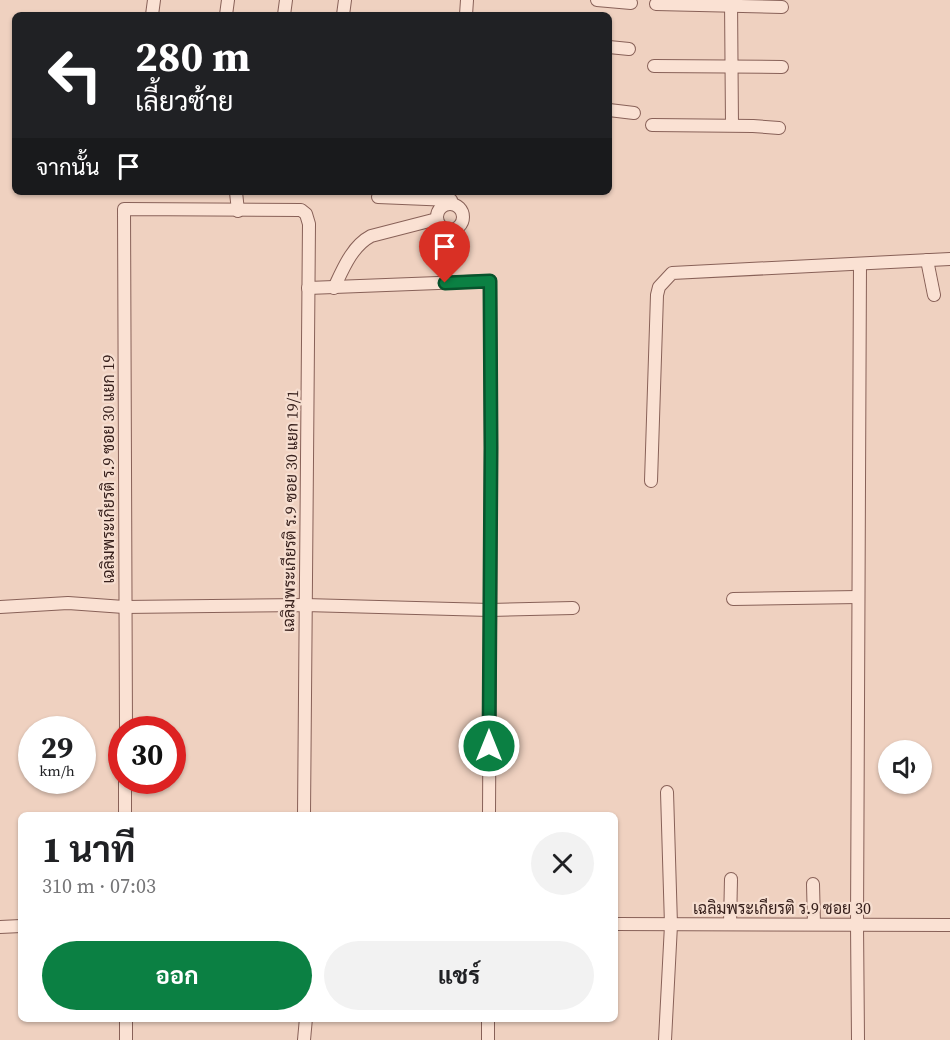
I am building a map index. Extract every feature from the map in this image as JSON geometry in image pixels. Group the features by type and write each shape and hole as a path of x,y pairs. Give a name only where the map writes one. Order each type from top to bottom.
{"street":[{"path":"597,0 631,3"},
{"path":"656,4 731,3 782,7"},
{"path":"731,3 732,125"},
{"path":"612,47 629,49"},
{"path":"654,66 782,68"},
{"path":"612,110 634,113"},
{"path":"652,125 732,125 779,128"},
{"path":"236,195 238,210"},
{"path":"378,197 452,199 460,208 463,216 458,227 449,230 445,229 437,219"},
{"path":"437,219 440,208 452,199"},
{"name":"เฉลิมพระเกียรติ ร.9 ซอย 30 แยก 19","path":"126,716 124,209 238,210"},
{"name":"เฉลิมพระเกียรติ ร.9 ซอย 30 แยก 19/1","path":"238,210 301,210 306,214 309,224 304,812"},
{"path":"334,288 349,259 362,241 371,236 437,219"},
{"path":"651,481 657,295 659,287 672,273 950,259"},
{"path":"927,260 934,295"},
{"path":"858,1040 860,264"},
{"path":"308,288 490,281 489,812"},
{"path":"733,599 858,597"},
{"path":"0,607 68,603 124,607 305,605 490,610 573,608"},
{"path":"665,1040 671,925 667,792"},
{"path":"125,794 125,812"},
{"path":"730,924 731,879"},
{"path":"813,884 814,924"},
{"name":"เฉลิมพระเกียรติ ร.9 ซอย 30","path":"618,924 950,925"},
{"path":"0,927 18,926"},
{"path":"126,1022 126,1040"},
{"path":"304,1040 306,1022"},
{"path":"488,1022 488,1040"}],"route":[{"path":"445,283 490,281 489,746"}]}
